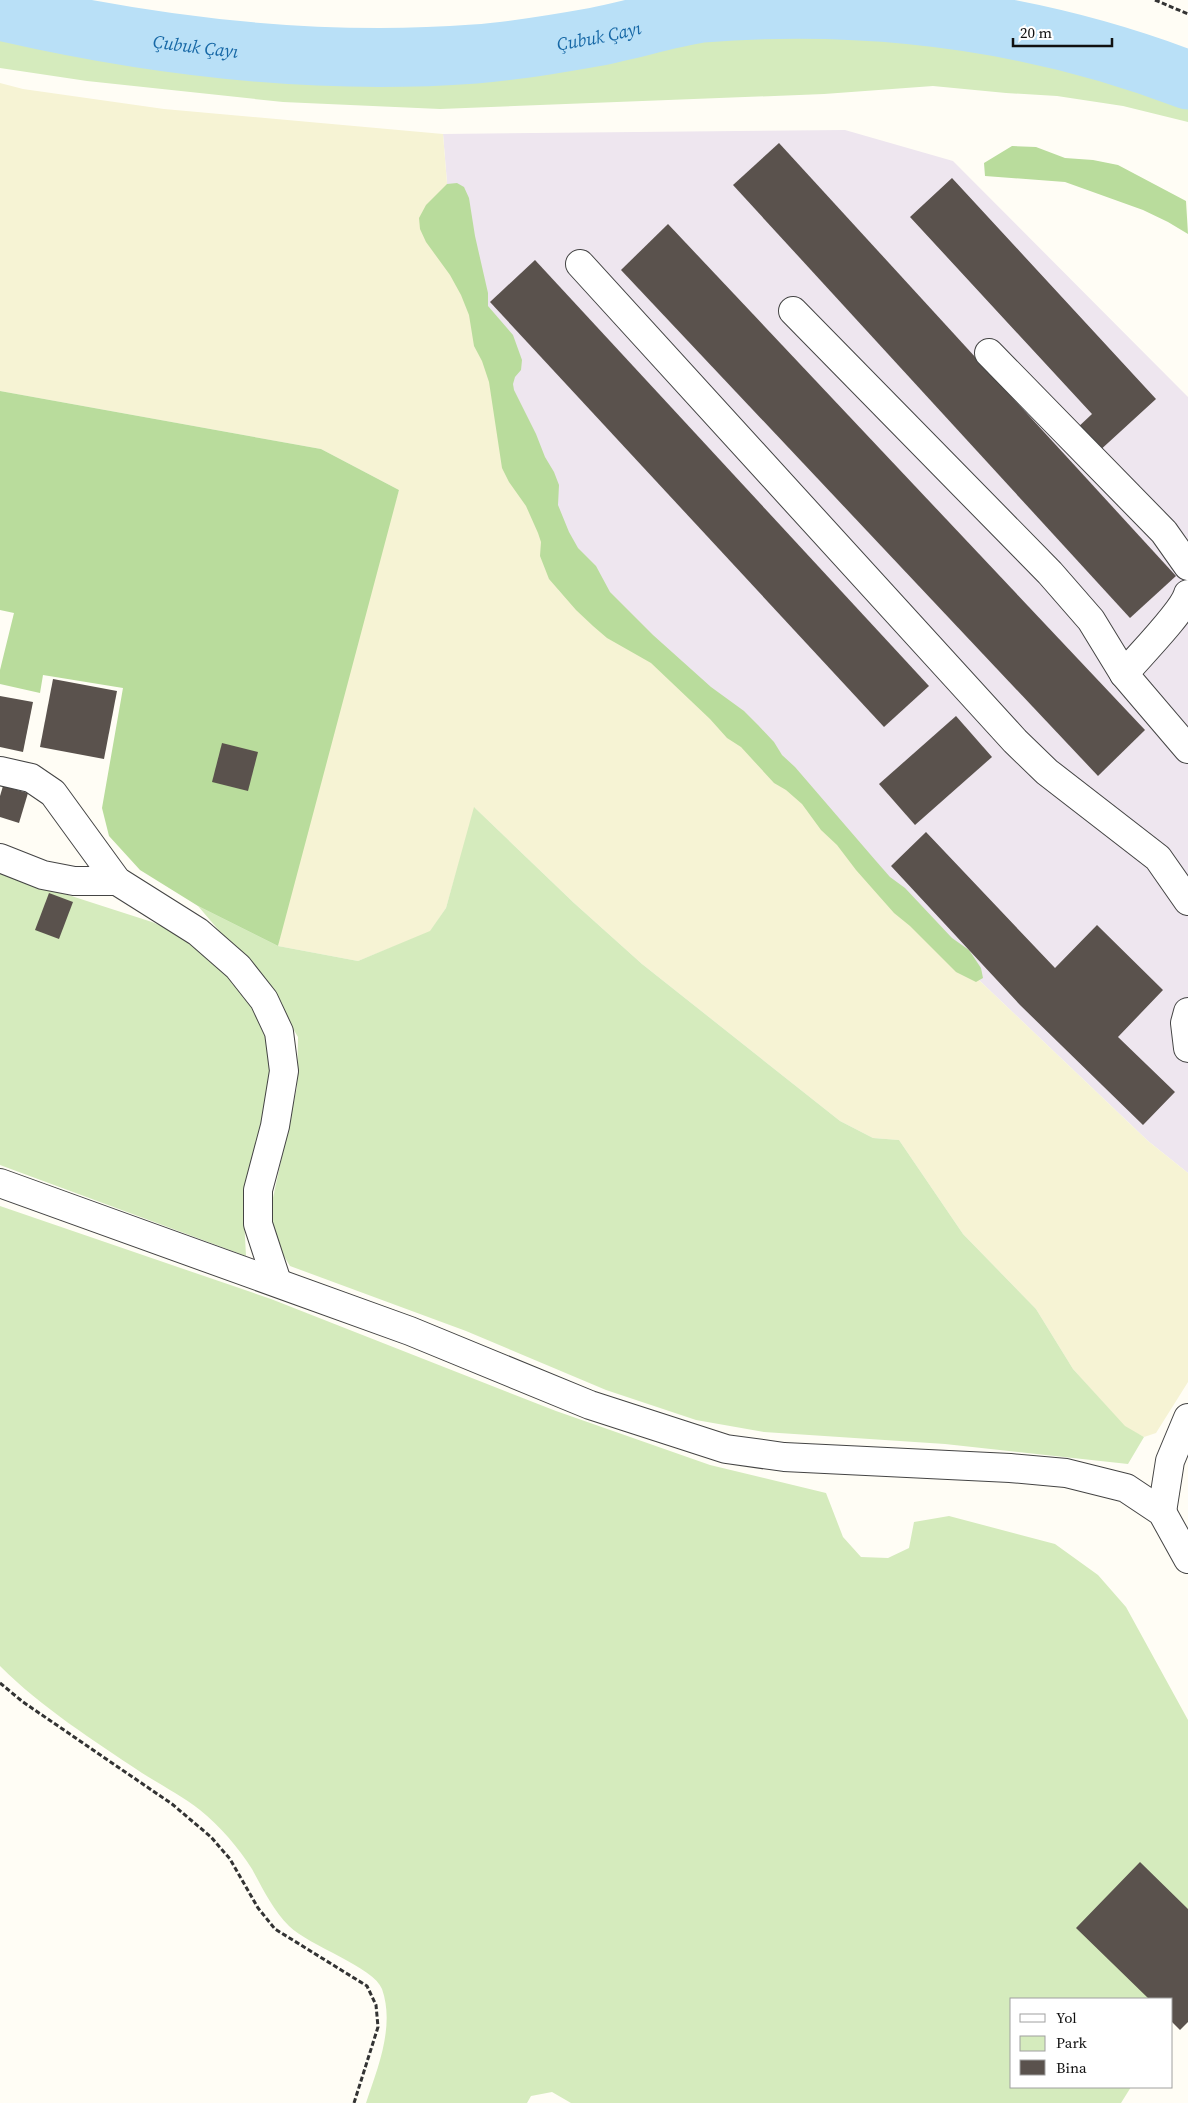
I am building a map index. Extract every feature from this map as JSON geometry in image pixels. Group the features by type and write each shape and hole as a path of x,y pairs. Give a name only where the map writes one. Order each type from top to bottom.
{"street":[{"path":"580,264 1015,741 1047,772 1158,858 1188,901"},
{"path":"793,311 1050,573 1091,620 1124,674 1188,749"},
{"path":"989,353 1164,532 1188,566"},
{"path":"1124,674 1170,620 1186,600 1188,594"},
{"path":"0,771 31,778 54,793 116,881 198,932 238,966 264,1000 279,1032 284,1072 275,1126 258,1190 258,1224 277,1282"},
{"path":"0,858 43,875 74,881 116,881"},
{"path":"1188,1012 1185,1023 1188,1048"},
{"path":"0,1183 410,1330 590,1405 726,1449 784,1457 1010,1468 1066,1473 1126,1488 1162,1512 1188,1559"},
{"path":"1162,1512 1170,1461 1188,1418"}],"path":[{"path":"1155,0 1188,14"},
{"path":"0,1683 30,1707 172,1804 211,1836 230,1859 258,1908 275,1929 367,1986 376,2005 378,2027 354,2103"}],"shaded area":[{"path":"0,83 23,89 164,109 443,134 450,220 559,591 728,715 939,942 1148,1141 1188,1173 1188,1382 1156,1433 1144,1437 1125,1427 1073,1369 1036,1309 963,1234 899,1140 873,1138 840,1121 642,964 574,903 475,808 446,908 430,932 358,961 278,946 329,719 399,490 321,449 0,391"},
{"path":"845,130 953,161 1188,397 1188,1173 1148,1141 939,942 559,591 450,220 443,134"}],"green space":[{"path":"0,0 65,0 137,22 242,34 329,35 495,28 698,0 990,0 1142,46 1188,62 1188,122 1123,106 1057,96 933,86 824,94 440,109 283,102 87,81 0,68"},
{"path":"1012,146 1036,147 1065,158 1093,160 1118,165 1186,201 1188,234 1143,210 1065,182 985,176 984,163"},
{"path":"457,183 464,187 469,198 475,236 488,293 488,306 513,335 522,360 521,370 515,377 513,384 514,390 545,457 554,472 559,485 558,505 578,548 596,566 610,592 653,635 711,687 744,711 758,725 774,742 782,755 795,767 890,877 905,888 952,938 969,950 981,968 983,978 976,982 956,972 910,926 894,913 837,845 821,830 802,804 786,790 774,783 741,747 727,738 710,719 651,663 607,638 593,626 549,579 540,556 541,542 538,533 526,506 509,482 502,468 489,382 482,361 474,346 469,315 450,275 426,242 420,229 419,218 426,205 447,184"},
{"path":"0,391 321,449 399,490 278,946 198,906 140,870 109,836 102,808 123,688 43,675 40,693 0,684 0,670 14,613 0,610"},
{"path":"474,807 574,903 642,964 840,1121 873,1138 899,1140 963,1234 1036,1309 1073,1369 1125,1426 1144,1437 1128,1464 945,1444 764,1432 696,1420 606,1390 466,1331 290,1266 276,1243 271,1207 297,1087 298,1037 270,990 198,906 278,946 358,961 430,931 446,908"},
{"path":"0,873 152,922 187,937 220,960 258,1012 270,1048 269,1090 243,1199 246,1256 0,1165"},
{"path":"0,1206 271,1299 556,1411 710,1465 826,1493 843,1537 861,1557 888,1558 909,1548 914,1522 949,1516 1055,1544 1098,1575 1126,1607 1188,1720 1188,1990 1173,2016 1173,1998 1010,1998 1010,2088 1130,2088 1121,2103 571,2103 552,2092 531,2096 527,2103 366,2103 380,2061 386,2032 386,2003 382,1989 377,1981 354,1965 298,1934 289,1926 273,1906 241,1853 222,1830 200,1810 68,1723 33,1696 0,1666"}],"building":[{"path":"779,143 1176,576 1130,618 733,185"},
{"path":"952,178 1156,399 1097,453 1075,430 1092,414 910,217"},
{"path":"668,224 1145,730 1098,776 621,270"},
{"path":"535,260 929,686 884,727 490,302"},
{"path":"53,679 117,691 104,759 40,747"},
{"path":"0,696 33,702 23,752 0,747"},
{"path":"956,716 992,757 915,825 879,784"},
{"path":"222,743 258,752 248,791 212,782"},
{"path":"3,786 28,793 19,823 0,817 0,796"},
{"path":"926,832 1055,968 1097,925 1163,990 1118,1037 1175,1092 1143,1125 1020,1005 891,866"},
{"path":"49,893 73,902 59,939 35,930"},
{"path":"1140,1862 1188,1909 1188,2022 1180,2030 1173,2023 1173,1998 1148,1998 1076,1928"}],"waterway":[{"name":"Çubuk Çayı","path":"0,11 117,35 176,44 295,55 355,57 415,57 475,54 520,49 595,37 702,13 765,10 827,10 888,13 949,19 1010,29 1069,42 1129,59 1188,80"}]}
